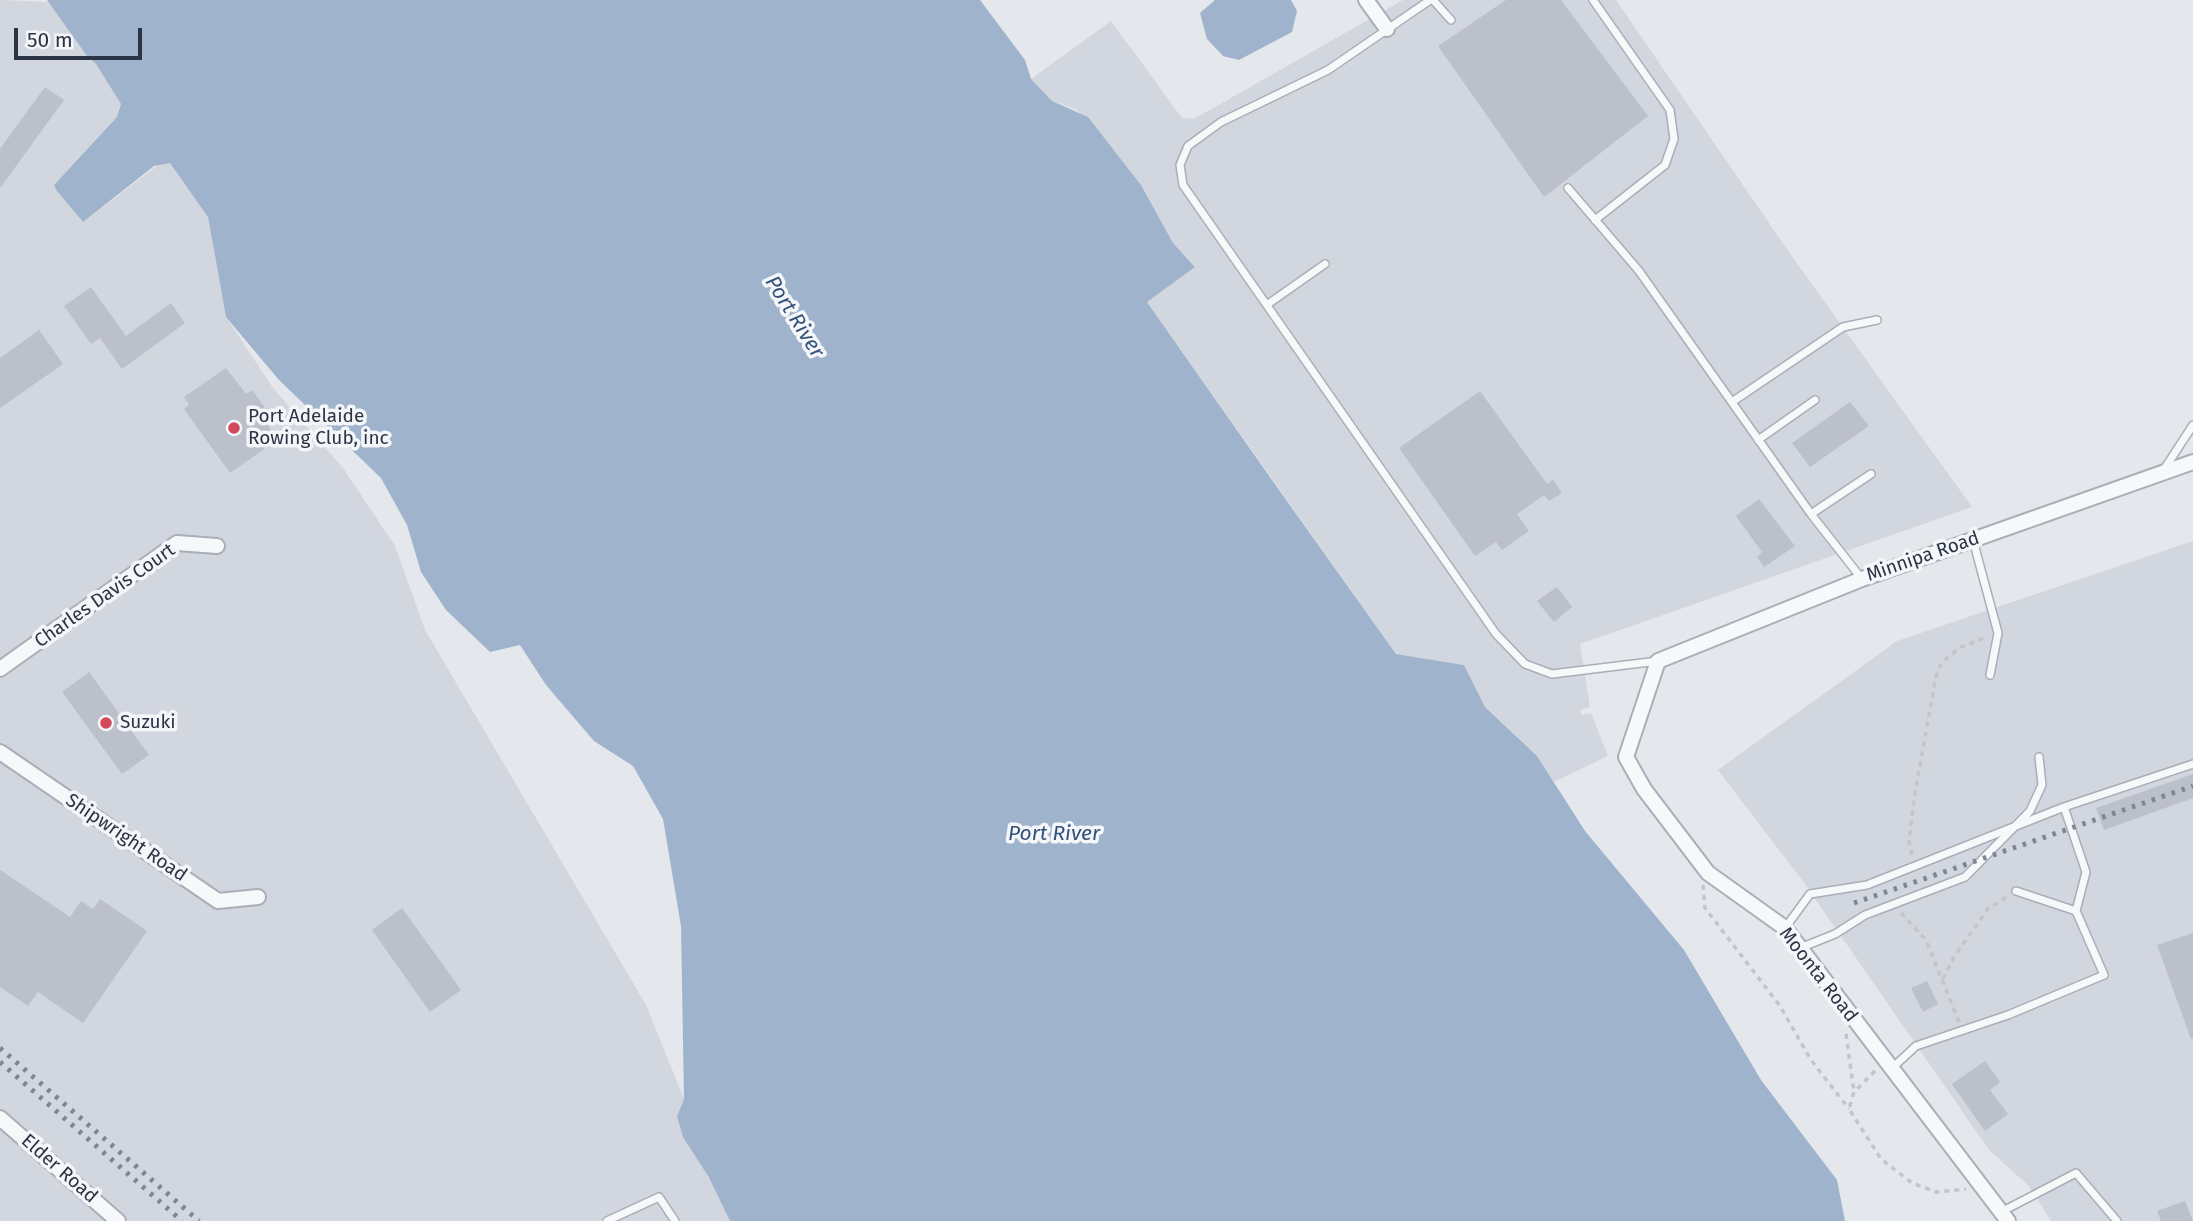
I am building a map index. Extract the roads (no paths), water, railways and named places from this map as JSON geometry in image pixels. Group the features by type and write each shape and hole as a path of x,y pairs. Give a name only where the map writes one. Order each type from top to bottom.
{"street":[{"path":"1366,0 1387,29"},
{"name":"Minnipa Road","path":"1657,661 1862,579 2193,462"},
{"name":"Charles Davis Court","path":"0,669 177,543 217,546"},
{"name":"Moonta Road","path":"1657,661 1626,757 1644,789 1708,873 1784,928 1980,1188 2005,1216"},
{"name":"Shipwright Road","path":"0,752 218,901 258,897"},
{"name":"Elder Road","path":"0,1118 118,1221"}],"lane":[{"path":"1451,20 1431,0 1328,71 1221,122 1188,146 1180,165 1183,185 1496,634 1525,664 1552,674 1657,661"},
{"path":"1593,0 1670,110 1674,139 1665,165 1595,220"},
{"path":"1568,188 1639,271 1811,514 1862,579"},
{"path":"1268,304 1325,264"},
{"path":"1732,402 1843,327 1877,320"},
{"path":"1758,440 1815,400"},
{"path":"2161,474 2193,425"},
{"path":"1811,514 1871,474"},
{"path":"1972,540 1998,633 1990,675"},
{"path":"1800,948 1835,934 1865,915 1965,877 2030,811 2042,785 2039,757"},
{"path":"1784,928 1810,894 1867,885 2064,807 2193,764"},
{"path":"1888,1067 1916,1046 2008,1015 2104,975 2076,911 2086,872 2064,807"},
{"path":"2015,891 2076,911"},
{"path":"2005,1216 2076,1173 2117,1221"},
{"path":"607,1221 659,1197 675,1221"}],"water":[{"name":"Port River","path":"47,0 980,0 1025,60 1031,79 1052,101 1088,117 1141,185 1173,243 1195,267 1147,302 1272,480 1396,654 1464,665 1485,707 1537,756 1585,831 1684,950 1761,1080 1837,1180 1845,1221 730,1221 708,1176 683,1137 677,1116 684,1099 681,926 663,819 633,766 594,741 546,685 520,645 490,652 446,610 421,572 407,525 381,478 279,380 226,317 208,217 170,163 154,166 83,222 57,191 54,185 117,117 121,104 96,64 87,56"},
{"path":"1215,0 1291,0 1297,11 1292,32 1239,60 1223,56 1207,39 1200,13"}],"railway":[{"path":"1854,903 2193,786"},
{"path":"0,1048 199,1221"},
{"path":"0,1062 182,1221"}],"place":[{"name":"Port Adelaide Rowing Club, inc","path":"234,428"},
{"name":"Suzuki","path":"106,723"}]}
